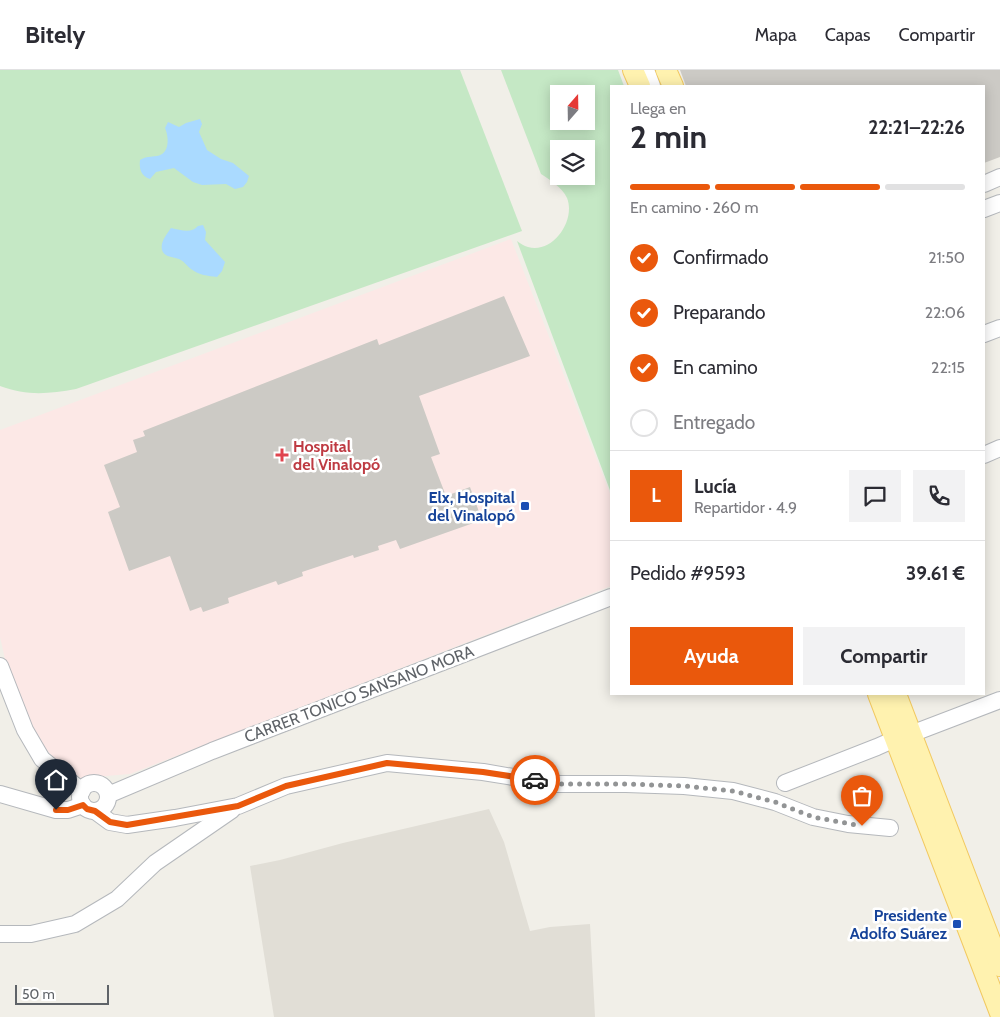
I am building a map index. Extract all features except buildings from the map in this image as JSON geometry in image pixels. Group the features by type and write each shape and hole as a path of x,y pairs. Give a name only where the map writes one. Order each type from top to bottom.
{"main road":[{"path":"634,70 640,85"},
{"path":"666,70 672,85"},
{"path":"879,695 903,736 998,954"},
{"path":"896,695 903,736 1000,1013"}],"street":[{"path":"646,70 652,85"},
{"path":"656,70 662,85"},
{"path":"985,184 1000,177"},
{"path":"985,209 1000,203"},
{"path":"985,334 1000,328"},
{"path":"985,455 1000,448"},
{"name":"CARRER TONICO SANSANO MORA","path":"108,795 212,750 610,597"},
{"path":"0,666 25,730 42,760 110,822 127,825 238,806"},
{"path":"785,783 1000,700"},
{"path":"0,934 31,934 75,924 117,899 156,863 238,806 286,786 387,763 483,772 555,784 674,786 733,791 775,802 813,817 848,824 890,828"},
{"path":"0,794 56,810 68,810 87,802 105,806 108,795 105,789 98,784 88,784 87,802"}],"shaded area":[{"path":"511,239 610,493 610,586 130,774 81,778 60,765 37,739 7,668 0,637 0,430"},
{"path":"489,809 504,842 530,931 550,927 590,924 595,1017 274,1017 250,866"}],"green space":[{"path":"0,70 460,70 522,231 76,389 29,393 0,386"},
{"path":"501,70 618,70 624,85 610,85 610,490 517,241 528,247 537,248 554,240 560,233 565,225 569,207 565,194 557,185 595,185 595,140 550,140 550,180 541,174"}],"water":[{"path":"200,119 202,124 199,132 207,150 221,159 233,163 249,176 243,187 235,189 226,184 202,185 193,182 174,168 156,172 150,179 143,174 140,169 140,160 161,155 166,149 168,140 165,128 168,122 179,127"},
{"path":"203,225 206,232 205,240 225,262 222,271 217,277 197,273 181,260 167,255 162,250 163,241 171,228 189,231"}],"way so far":[{"path":"535,780 555,784 684,786 733,791 775,802 813,817 862,826"}],"place":[{"name":"Hospital del Vinalopó","path":"282,455"},
{"name":"Elx, Hospital del Vinalopó","path":"525,506"},
{"name":"Presidente Adolfo Suárez","path":"957,924"}],"route":[{"path":"56,810 68,810 83,805 110,822 127,825 238,806 286,786 387,763 483,772 535,780"}]}
